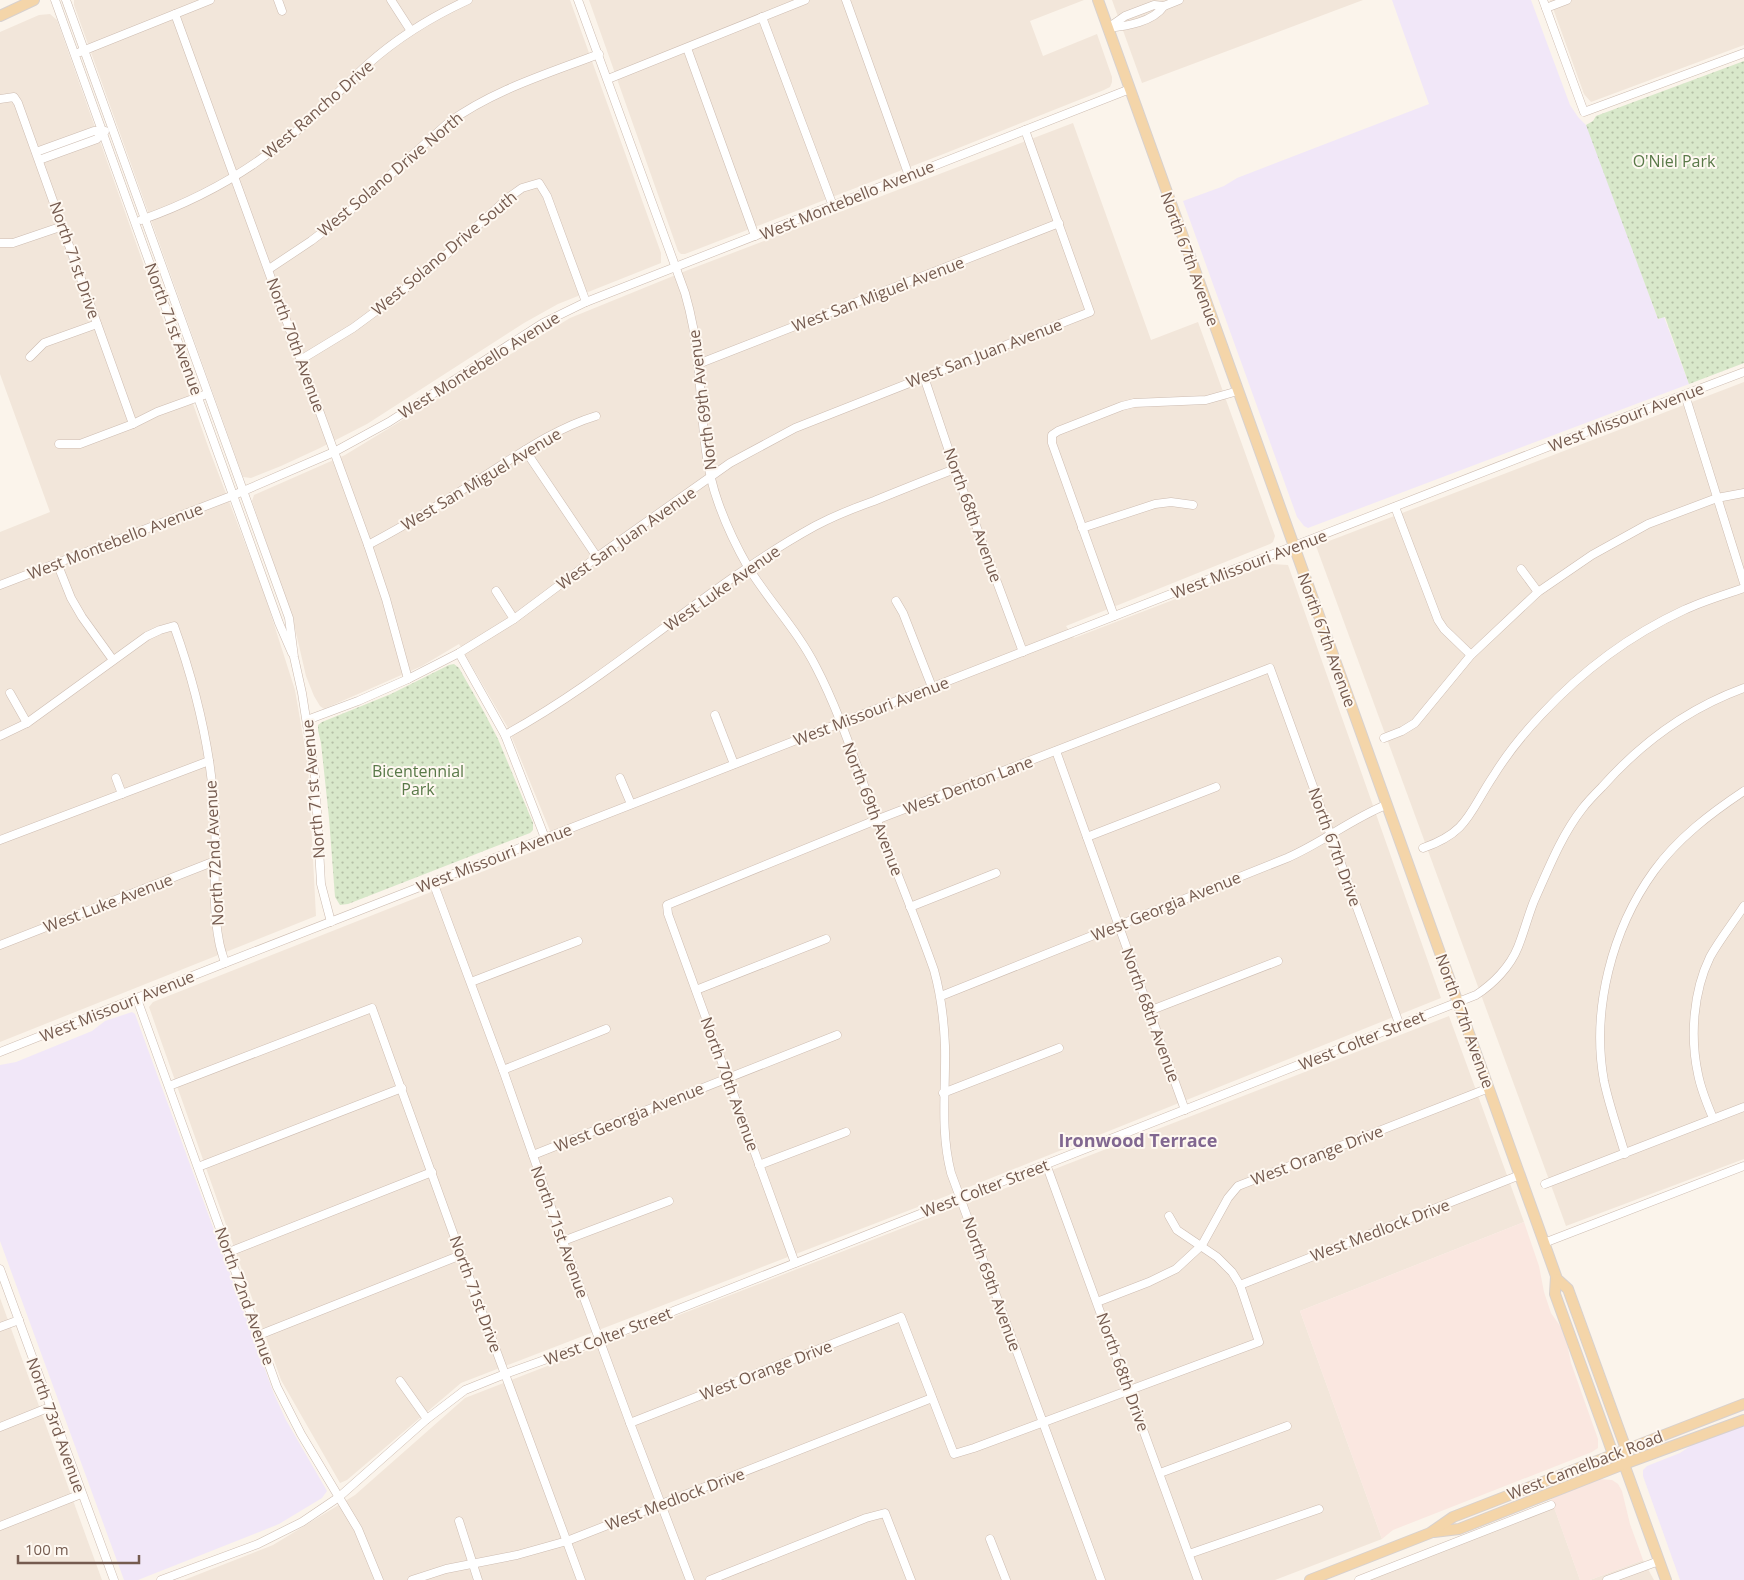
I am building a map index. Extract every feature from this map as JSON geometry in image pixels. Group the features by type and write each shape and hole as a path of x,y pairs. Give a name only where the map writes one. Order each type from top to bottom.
{"main road":[{"path":"0,16 34,0"},
{"name":"North 67th Avenue","path":"1098,0 1557,1279 1555,1294 1613,1454 1624,1464"},
{"name":"North 67th Avenue","path":"1557,1279 1568,1289 1626,1449 1624,1464 1666,1580"},
{"name":"West Camelback Road","path":"1310,1580 1430,1533 1453,1517 1744,1404"},
{"name":"West Camelback Road","path":"1430,1533 1459,1529 1624,1464 1744,1420"}],"street":[{"name":"North 71st Avenue","path":"55,0 279,623 294,657"},
{"name":"North 71st Avenue","path":"66,0 289,618 315,776 322,884 331,922"},
{"path":"74,54 210,0"},
{"path":"278,0 282,11"},
{"path":"391,0 410,31"},
{"name":"West Rancho Drive","path":"135,222 202,195 235,177 293,134 368,64 410,31 429,19 468,0"},
{"name":"North 69th Avenue","path":"578,0 676,268 693,320 703,433 711,478 728,531 749,568 803,644 816,666 841,723 934,970 941,996 944,1047 945,1144 952,1173 1101,1580"},
{"path":"608,79 805,0"},
{"path":"846,0 909,176"},
{"path":"1108,28 1124,16 1154,5 1164,6 1179,0"},
{"path":"1567,0 1545,4 1584,112 1744,53"},
{"name":"North 70th Avenue","path":"176,14 368,545 386,599 408,679"},
{"path":"762,18 833,206"},
{"path":"687,48 755,236"},
{"name":"West Solano Drive North","path":"269,269 311,241 349,212 448,123 466,110 490,96 599,54"},
{"name":"West Montebello Avenue","path":"0,586 243,492 334,452 389,422 543,323 586,302 1130,89"},
{"name":"North 71st Drive","path":"0,99 14,97 18,103 133,424"},
{"path":"38,156 75,142 94,131 102,132 112,129"},
{"path":"1025,130 1059,223"},
{"name":"West Solano Drive South","path":"302,359 353,328 395,297 439,262 508,198 522,188 539,183 547,196 586,302"},
{"name":"West San Juan Avenue","path":"307,720 358,701 408,679 459,653 514,619 596,557 738,459 795,428 1090,312 1059,223"},
{"name":"West San Miguel Avenue","path":"698,364 1059,223"},
{"path":"0,243 13,243 63,226"},
{"path":"30,357 44,343 97,324"},
{"name":"West Missouri Avenue","path":"0,1052 631,804 1744,372"},
{"name":"North 68th Avenue","path":"924,377 955,469 1023,652"},
{"path":"1114,616 1052,443 1052,436 1063,429 1122,406 1146,402 1206,400 1238,392"},
{"path":"59,444 80,444 133,424 157,412 208,394"},
{"path":"1685,395 1744,583"},
{"name":"West San Miguel Avenue","path":"368,545 424,514 560,430 581,420 596,416"},
{"path":"525,450 596,557"},
{"name":"West Luke Avenue","path":"505,735 531,721 588,683 749,568 801,534 838,515 955,469"},
{"path":"1384,738 1402,732 1415,723 1471,655 1538,592 1592,555 1648,524 1717,498 1744,493"},
{"path":"1082,528 1154,504 1171,502 1193,504"},
{"path":"1395,507 1438,620 1444,629 1471,655"},
{"path":"0,736 27,723 113,660 82,617 71,598 57,563"},
{"path":"1521,569 1538,592"},
{"path":"1423,848 1450,836 1467,821 1505,758 1539,717 1579,677 1616,650 1663,620 1703,602 1744,588"},
{"path":"496,591 514,619"},
{"path":"896,601 932,687"},
{"name":"North 72nd Avenue","path":"113,660 147,636 174,626 193,688 209,761 215,816 216,924 225,963"},
{"path":"459,653 505,735 545,838"},
{"name":"West Denton Lane","path":"667,905 876,820 1270,668"},
{"name":"North 67th Drive","path":"1270,668 1400,1026"},
{"name":"West Colter Street","path":"161,1580 273,1537 302,1522 339,1497 427,1419 466,1390 600,1340 1476,995 1486,989 1512,958 1533,903 1565,836 1581,810 1634,753 1663,731 1714,701 1744,688"},
{"path":"10,693 27,723"},
{"path":"715,715 734,764"},
{"name":"North 68th Avenue","path":"1056,751 1185,1110"},
{"path":"0,840 209,761"},
{"path":"116,778 122,794"},
{"path":"620,778 631,804"},
{"path":"1088,837 1216,787"},
{"path":"1625,1154 1604,1081 1602,1061 1602,1003 1614,949 1629,912 1654,871 1691,831 1713,812 1744,791"},
{"name":"West Georgia Avenue","path":"941,996 1304,851 1368,812 1386,805"},
{"name":"West Luke Avenue","path":"0,945 215,861"},
{"path":"910,906 996,873"},
{"name":"North 71st Avenue","path":"432,882 471,982 563,1241 690,1580"},
{"name":"North 70th Avenue","path":"667,905 668,914 795,1263"},
{"path":"1713,1118 1698,1075 1694,1054 1694,1021 1700,982 1710,958 1744,906"},
{"path":"696,990 826,939"},
{"path":"471,982 578,940"},
{"path":"1149,1012 1278,961"},
{"name":"North 72nd Avenue","path":"137,999 277,1387 301,1434 358,1529 379,1580"},
{"name":"North 71st Drive","path":"169,1086 372,1008 581,1580"},
{"path":"503,1070 606,1029"},
{"name":"West Georgia Avenue","path":"533,1155 837,1035"},
{"path":"943,1093 1059,1048"},
{"path":"198,1167 402,1088"},
{"name":"West Orange Drive","path":"1097,1302 1149,1282 1176,1269 1202,1245 1228,1198 1238,1186 1489,1088"},
{"path":"1545,1184 1744,1107"},
{"path":"759,1166 846,1132"},
{"name":"North 68th Drive","path":"1046,1164 1198,1580"},
{"path":"1544,1243 1744,1166"},
{"path":"229,1252 432,1172"},
{"name":"West Medlock Drive","path":"1240,1285 1520,1176"},
{"path":"563,1241 669,1201"},
{"path":"932,1398 954,1454 1259,1342 1240,1285 1217,1256 1177,1230 1169,1216"},
{"path":"259,1335 461,1255"},
{"name":"North 73rd Avenue","path":"0,1269 114,1580"},
{"name":"West Orange Drive","path":"630,1423 901,1317 932,1398"},
{"path":"0,1327 18,1320"},
{"path":"400,1380 427,1419"},
{"name":"West Medlock Drive","path":"412,1580 446,1569 517,1555 567,1540 932,1398"},
{"path":"0,1427 50,1407"},
{"path":"1160,1473 1287,1426"},
{"path":"0,1526 81,1494"},
{"name":"West Camelback Road","path":"1359,1580 1550,1505"},
{"path":"1189,1554 1319,1508"},
{"path":"710,1580 866,1518 885,1513 911,1580"},
{"path":"459,1521 478,1580"},
{"path":"990,1540 1006,1580"},
{"path":"1607,1580 1659,1561"}],"shaded area":[{"path":"74,0 570,0 661,253 661,263 558,304 524,323 367,424 281,466 251,478 243,477 74,5"},
{"path":"589,0 1084,0 1030,21 1043,56 1097,34 1112,82 1110,87 1104,90 946,153 681,254 678,251"},
{"path":"1112,0 1363,0 1142,83"},
{"path":"1392,0 1531,0 1570,105 1588,127 1658,319 1664,317 1689,384 1308,528 1297,517 1183,201 1224,186 1237,178 1429,104"},
{"path":"1550,0 1744,0 1744,45 1591,102 1584,94"},
{"path":"50,14 57,20 209,449 264,593 295,690 308,765 316,916 0,1042 0,532 50,512 0,374 0,32 39,15"},
{"path":"1073,123 1151,340 1198,322 1275,536 1270,544 1066,626 1074,638 1272,564 1288,565 1441,998 949,1195 461,1383 347,1480 340,1483 281,1380 149,1007 153,1002 555,843 508,728 459,644 422,666 324,709 320,706 306,676 293,620 252,501 254,495 345,455 570,318 688,270"},
{"path":"1744,382 1744,1159 1566,1226 1316,546"},
{"path":"132,1012 135,1014 274,1394 286,1420 327,1491 322,1498 279,1524 138,1580 124,1580 0,1241 0,1065 16,1062 92,1031 105,1021"},
{"path":"1449,1016 1524,1222 1300,1311 1382,1539 1275,1580 184,1580 273,1545 355,1495 465,1398"},
{"path":"1524,1222 1539,1266 1544,1292 1551,1313 1565,1333 1571,1363 1598,1439 1598,1448 1393,1530 1382,1539 1300,1311"},
{"path":"0,1298 87,1539 102,1580 0,1580"},
{"path":"1744,1425 1744,1580 1680,1580 1643,1476 1643,1470 1647,1466 1680,1453 1692,1445"},
{"path":"1599,1479 1612,1480 1618,1484 1622,1491 1630,1524 1643,1560 1590,1580 1580,1580 1551,1499"},
{"path":"1554,1507 1580,1580 1367,1580"},
{"path":"1643,1560 1654,1580 1590,1580"}],"green space":[{"name":"O'Niel Park","path":"1744,61 1744,363 1689,384 1665,317 1658,319 1586,125 1593,121 1596,116"},
{"name":"Bicentennial Park","path":"454,664 459,668 498,739 533,823 533,830 530,833 348,904 340,905 335,897 329,818 318,725 391,694"}],"district":[{"name":"Ironwood Terrace","path":"1138,1141"}]}
